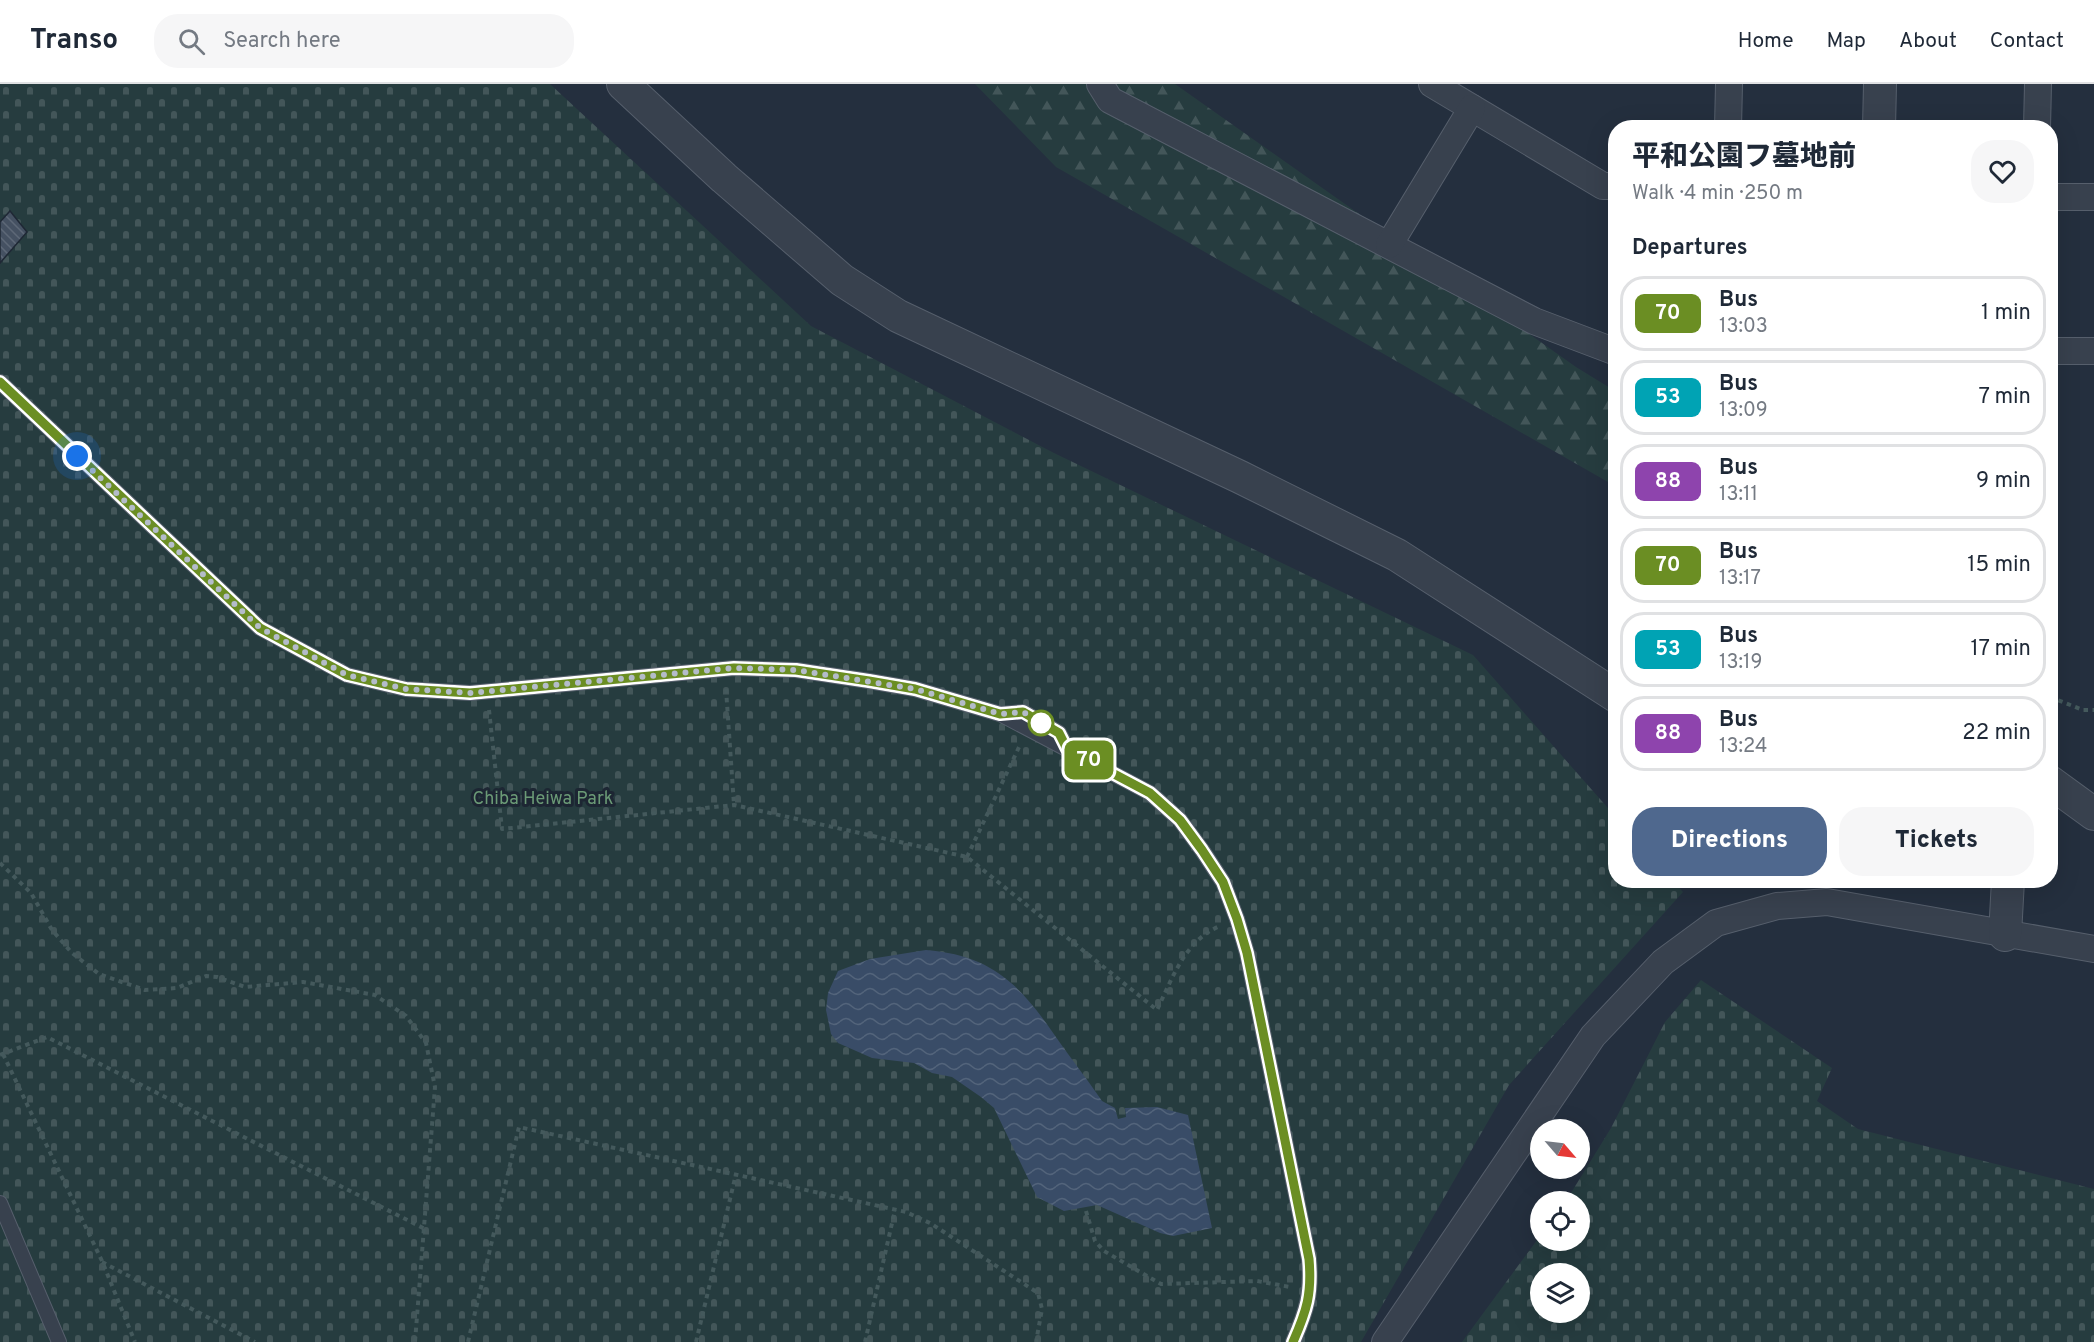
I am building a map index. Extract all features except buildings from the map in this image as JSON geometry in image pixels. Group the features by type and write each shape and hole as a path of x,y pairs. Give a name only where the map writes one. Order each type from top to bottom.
{"street":[{"path":"623,84 724,178 843,280 898,316 1240,477 1397,555 1608,691"},
{"path":"1100,84 1110,100 1534,321 1608,349"},
{"path":"1432,84 1603,186 1608,186"},
{"path":"1728,120 1729,84"},
{"path":"1879,120 1880,84"},
{"path":"2037,120 2038,84"},
{"path":"1389,245 1472,108"},
{"path":"2058,197 2094,197"},
{"path":"2058,351 2094,351"},
{"path":"2058,788 2094,814"},
{"path":"2005,935 2008,888"},
{"path":"1385,1342 1593,1036 1663,962 1716,923 1777,906 1827,902 2094,949"}],"lane":[{"path":"0,382 260,628 347,675 406,689 470,693 724,669 796,670 915,689 1000,714 1150,793 1180,820 1223,882 1247,953 1306,1242 1311,1287 1307,1310 1293,1342"},
{"path":"1000,714 1023,712 1059,733 1067,749"},
{"path":"0,1203 59,1342"}],"path":[{"path":"724,669 734,805"},
{"path":"487,692 502,829 734,805 967,857 1157,1010 1183,956 1208,930 1237,919"},
{"path":"2058,700 2083,710 2094,710"},
{"path":"967,857 1028,728"},
{"path":"0,863 32,892 52,930 72,953 99,974 145,990 177,988 206,976 217,977 245,987 303,982 375,995 406,1016 426,1043 435,1087 415,1342"},
{"path":"135,1342 102,1262 1,1055 46,1037 425,1229"},
{"path":"468,1342 519,1127 736,1173 895,1210 930,1223 1038,1293 1042,1309 1036,1342"},
{"path":"696,1342 736,1173"},
{"path":"865,1342 895,1210"},
{"path":"1086,1211 1095,1241 1104,1251 1161,1284 1257,1281 1295,1288 1311,1287"},
{"path":"102,1262 255,1342"}],"green space":[{"name":"Chiba Heiwa Park","path":"0,84 550,84 811,326 1054,453 1473,655 1608,808 1608,888 1679,888 1683,892 1509,1085 1361,1342 0,1342"},
{"path":"975,84 1175,84 1576,367 1608,387 1608,482 1056,167"},
{"path":"1701,980 1832,1068 1817,1101 1858,1129 2094,1189 2094,1342 1462,1342 1530,1250 1590,1251 1590,1191 1572,1191 1580,1179 1590,1179 1590,1162 1611,1128 1665,1022"}],"water":[{"path":"926,950 967,958 984,965 1013,984 1038,1013 1102,1101 1115,1108 1118,1119 1126,1117 1125,1108 1157,1107 1188,1115 1212,1228 1173,1236 1160,1233 1097,1205 1064,1211 1037,1197 994,1108 981,1097 952,1077 932,1073 914,1063 872,1058 838,1043 831,1034 826,1010 828,993 838,971 870,959"}],"bus line":[{"name":"70","path":"0,382 141,518 260,628 302,653 347,675 406,689 470,693 734,668 796,670 915,689 1000,714 1023,712 1059,733 1067,749 1150,793 1180,820 1223,882 1247,953 1309,1259 1311,1287 1307,1310 1293,1342"}],"route":[{"path":"77,456 260,628 302,653 347,675 406,689 470,693 734,668 796,670 915,689 1000,714 1023,712 1041,723"}]}
